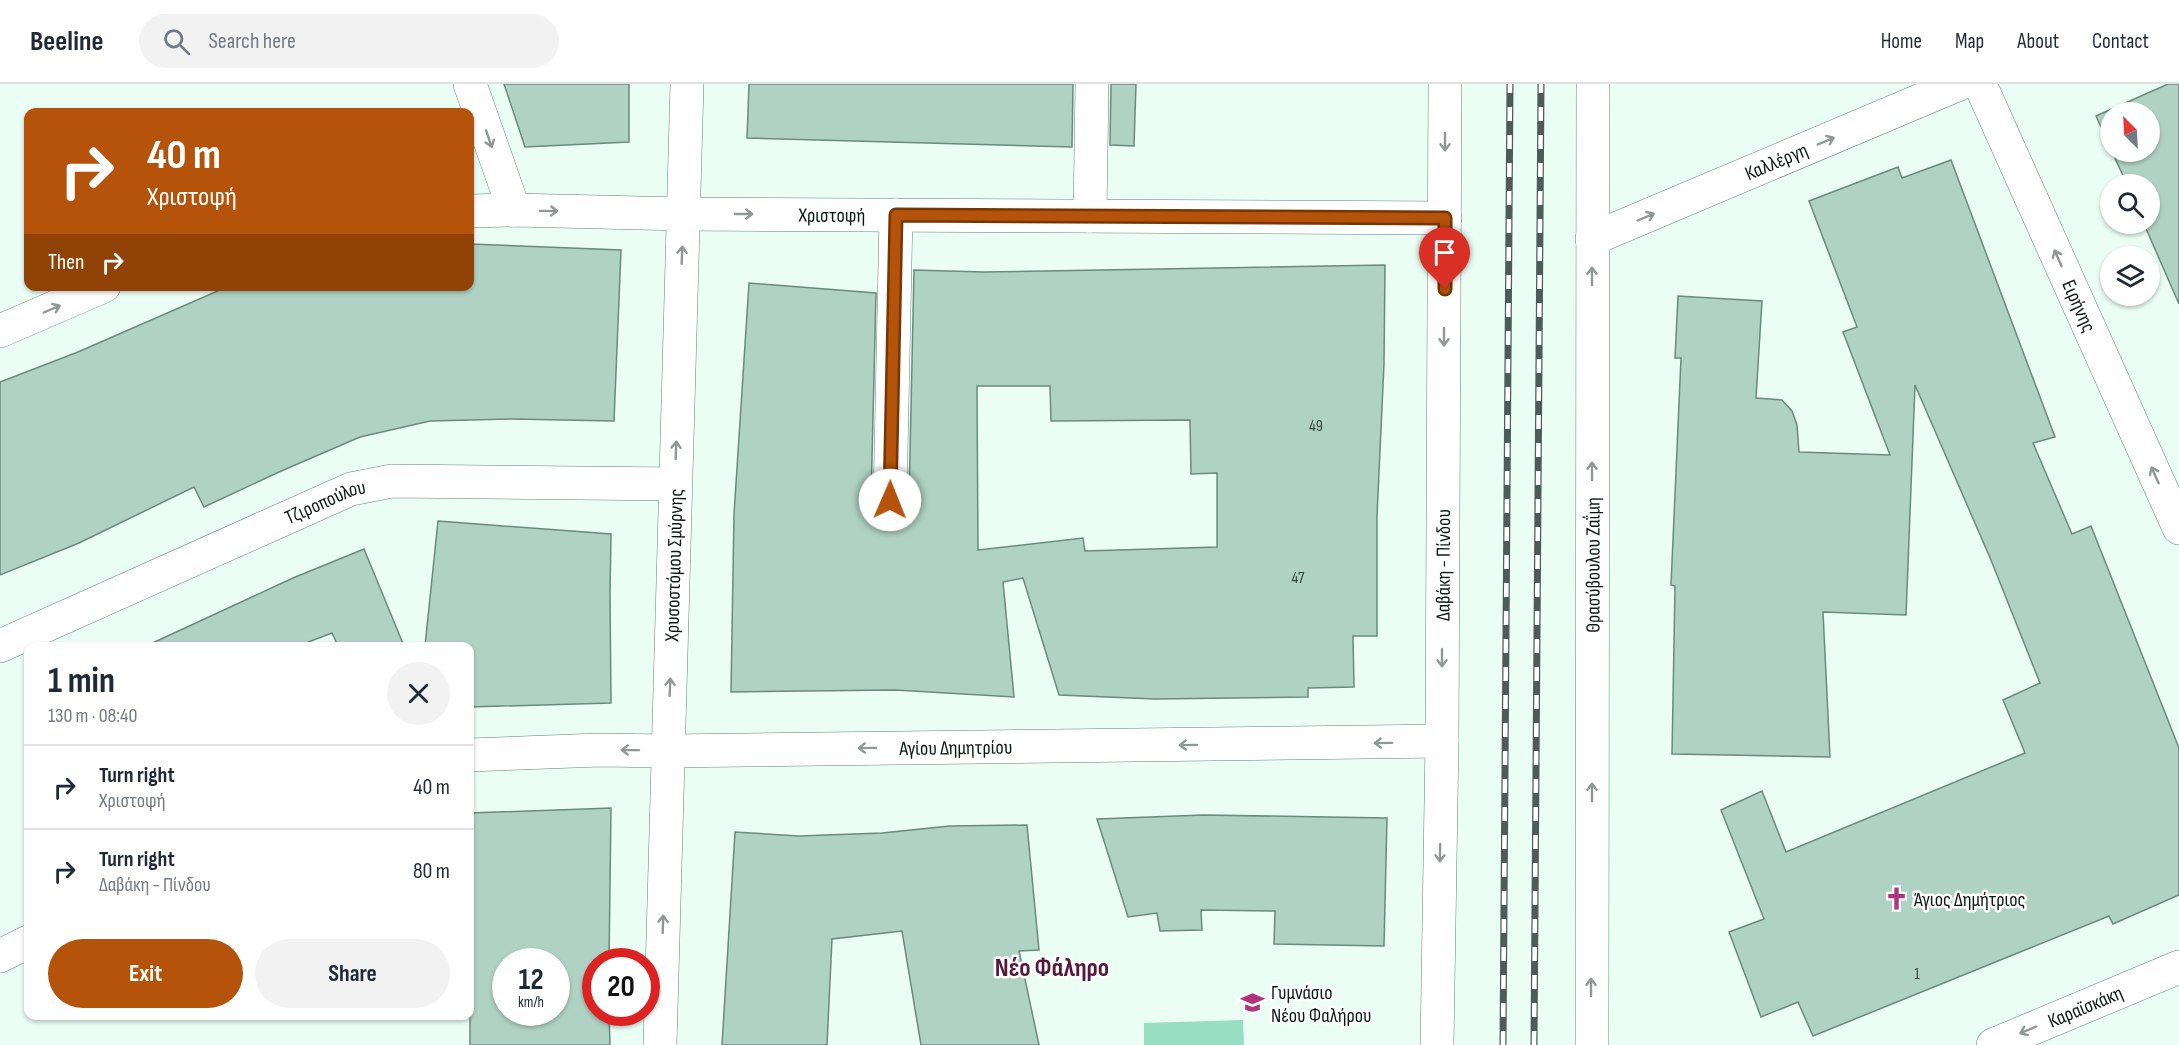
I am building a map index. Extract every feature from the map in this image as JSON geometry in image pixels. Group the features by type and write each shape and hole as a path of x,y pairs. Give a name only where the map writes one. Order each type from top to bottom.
{"street":[{"path":"470,84 514,210"},
{"name":"Χρυσοστόμου Σμύρνης","path":"660,1045 687,84"},
{"path":"1090,216 1092,84"},
{"name":"Δαβάκη - Πίνδου","path":"1437,1045 1442,741 1445,84"},
{"name":"Θρασύβουλου Ζαΐμη","path":"1592,1045 1593,84"},
{"name":"Καλλέργη","path":"1592,239 1959,84"},
{"name":"Ειρήνης","path":"1980,84 2179,528"},
{"name":"Χριστοφή","path":"474,211 1445,218"},
{"path":"890,500 896,215"},
{"path":"0,331 92,291"},
{"name":"Τζιροπούλου","path":"0,646 351,489 392,482 675,484"},
{"name":"Αγίου Δημητρίου","path":"474,755 600,750 1442,741"},
{"path":"0,956 24,944"},
{"name":"Καραϊσκάκη","path":"1993,1045 2179,967"}],"green space":[{"path":"1243,1020 1244,1045 1144,1045 1144,1023"}],"building":[{"path":"504,84 629,84 629,142 525,147"},
{"path":"749,84 1073,84 1072,147 747,138"},
{"path":"1111,84 1136,84 1134,146 1110,145"},
{"path":"2168,84 2179,84 2179,304 2160,261 2160,246 2154,246 2148,234 2160,234 2160,174 2122,174 2117,162 2160,162 2160,102 2128,102"},
{"path":"1951,160 2055,437 2033,443 2072,534 2091,526 2179,748 2179,895 2113,924 2109,916 1813,1036 1798,1002 1761,1017 1729,932 1764,919 1721,810 1762,791 1786,852 2025,753 2003,700 2040,683 1991,560 1915,385 1906,615 1823,612 1830,757 1672,754 1675,586 1671,585 1681,358 1675,358 1678,296 1762,301 1756,398 1782,400 1792,411 1797,425 1799,452 1890,455 1843,332 1857,327 1809,201 1898,167 1902,178"},
{"path":"474,244 621,250 614,421 512,419 430,421 360,437 204,507 194,487 79,543 0,575 0,382 78,352 218,291 474,291"},
{"path":"1385,265 1384,364 1377,516 1377,636 1353,636 1354,687 1308,688 1308,697 1155,699 1059,695 1023,578 1003,582 1014,697 895,690 731,692 734,514 749,283 876,293 871,500 873,508 880,516 890,519 900,516 906,510 909,500 914,270 984,272","holes":["977,386 1050,386 1051,421 1190,420 1191,474 1217,473 1217,547 1085,551 1083,538 978,550"]},
{"path":"438,521 611,534 611,703 474,707 474,642 425,642"},
{"path":"364,549 402,642 336,642 332,633 308,642 155,642 293,578"},
{"path":"611,808 609,948 582,948 582,1026 609,1026 610,1045 470,1045 470,1020 474,1020 474,813"},
{"path":"1203,815 1387,818 1384,946 1274,944 1275,911 1201,910 1202,930 1160,931 1157,913 1128,917 1097,819"},
{"path":"1027,825 1039,950 1019,951 1039,1045 921,1045 902,931 832,939 827,1045 722,1045 735,832 799,836 882,833 950,826"}],"railway":[{"path":"1503,1045 1510,84"},
{"path":"1534,1045 1541,84"}],"place":[{"name":"Άγιος Δημήτριος","path":"1896,899"},
{"name":"Γυμνάσιο Νέου Φαλήρου","path":"1253,1003"}],"district":[{"name":"Νέο Φάληρο","path":"1052,967"}],"route":[{"path":"890,500 896,215 1445,218 1445,289"}]}
